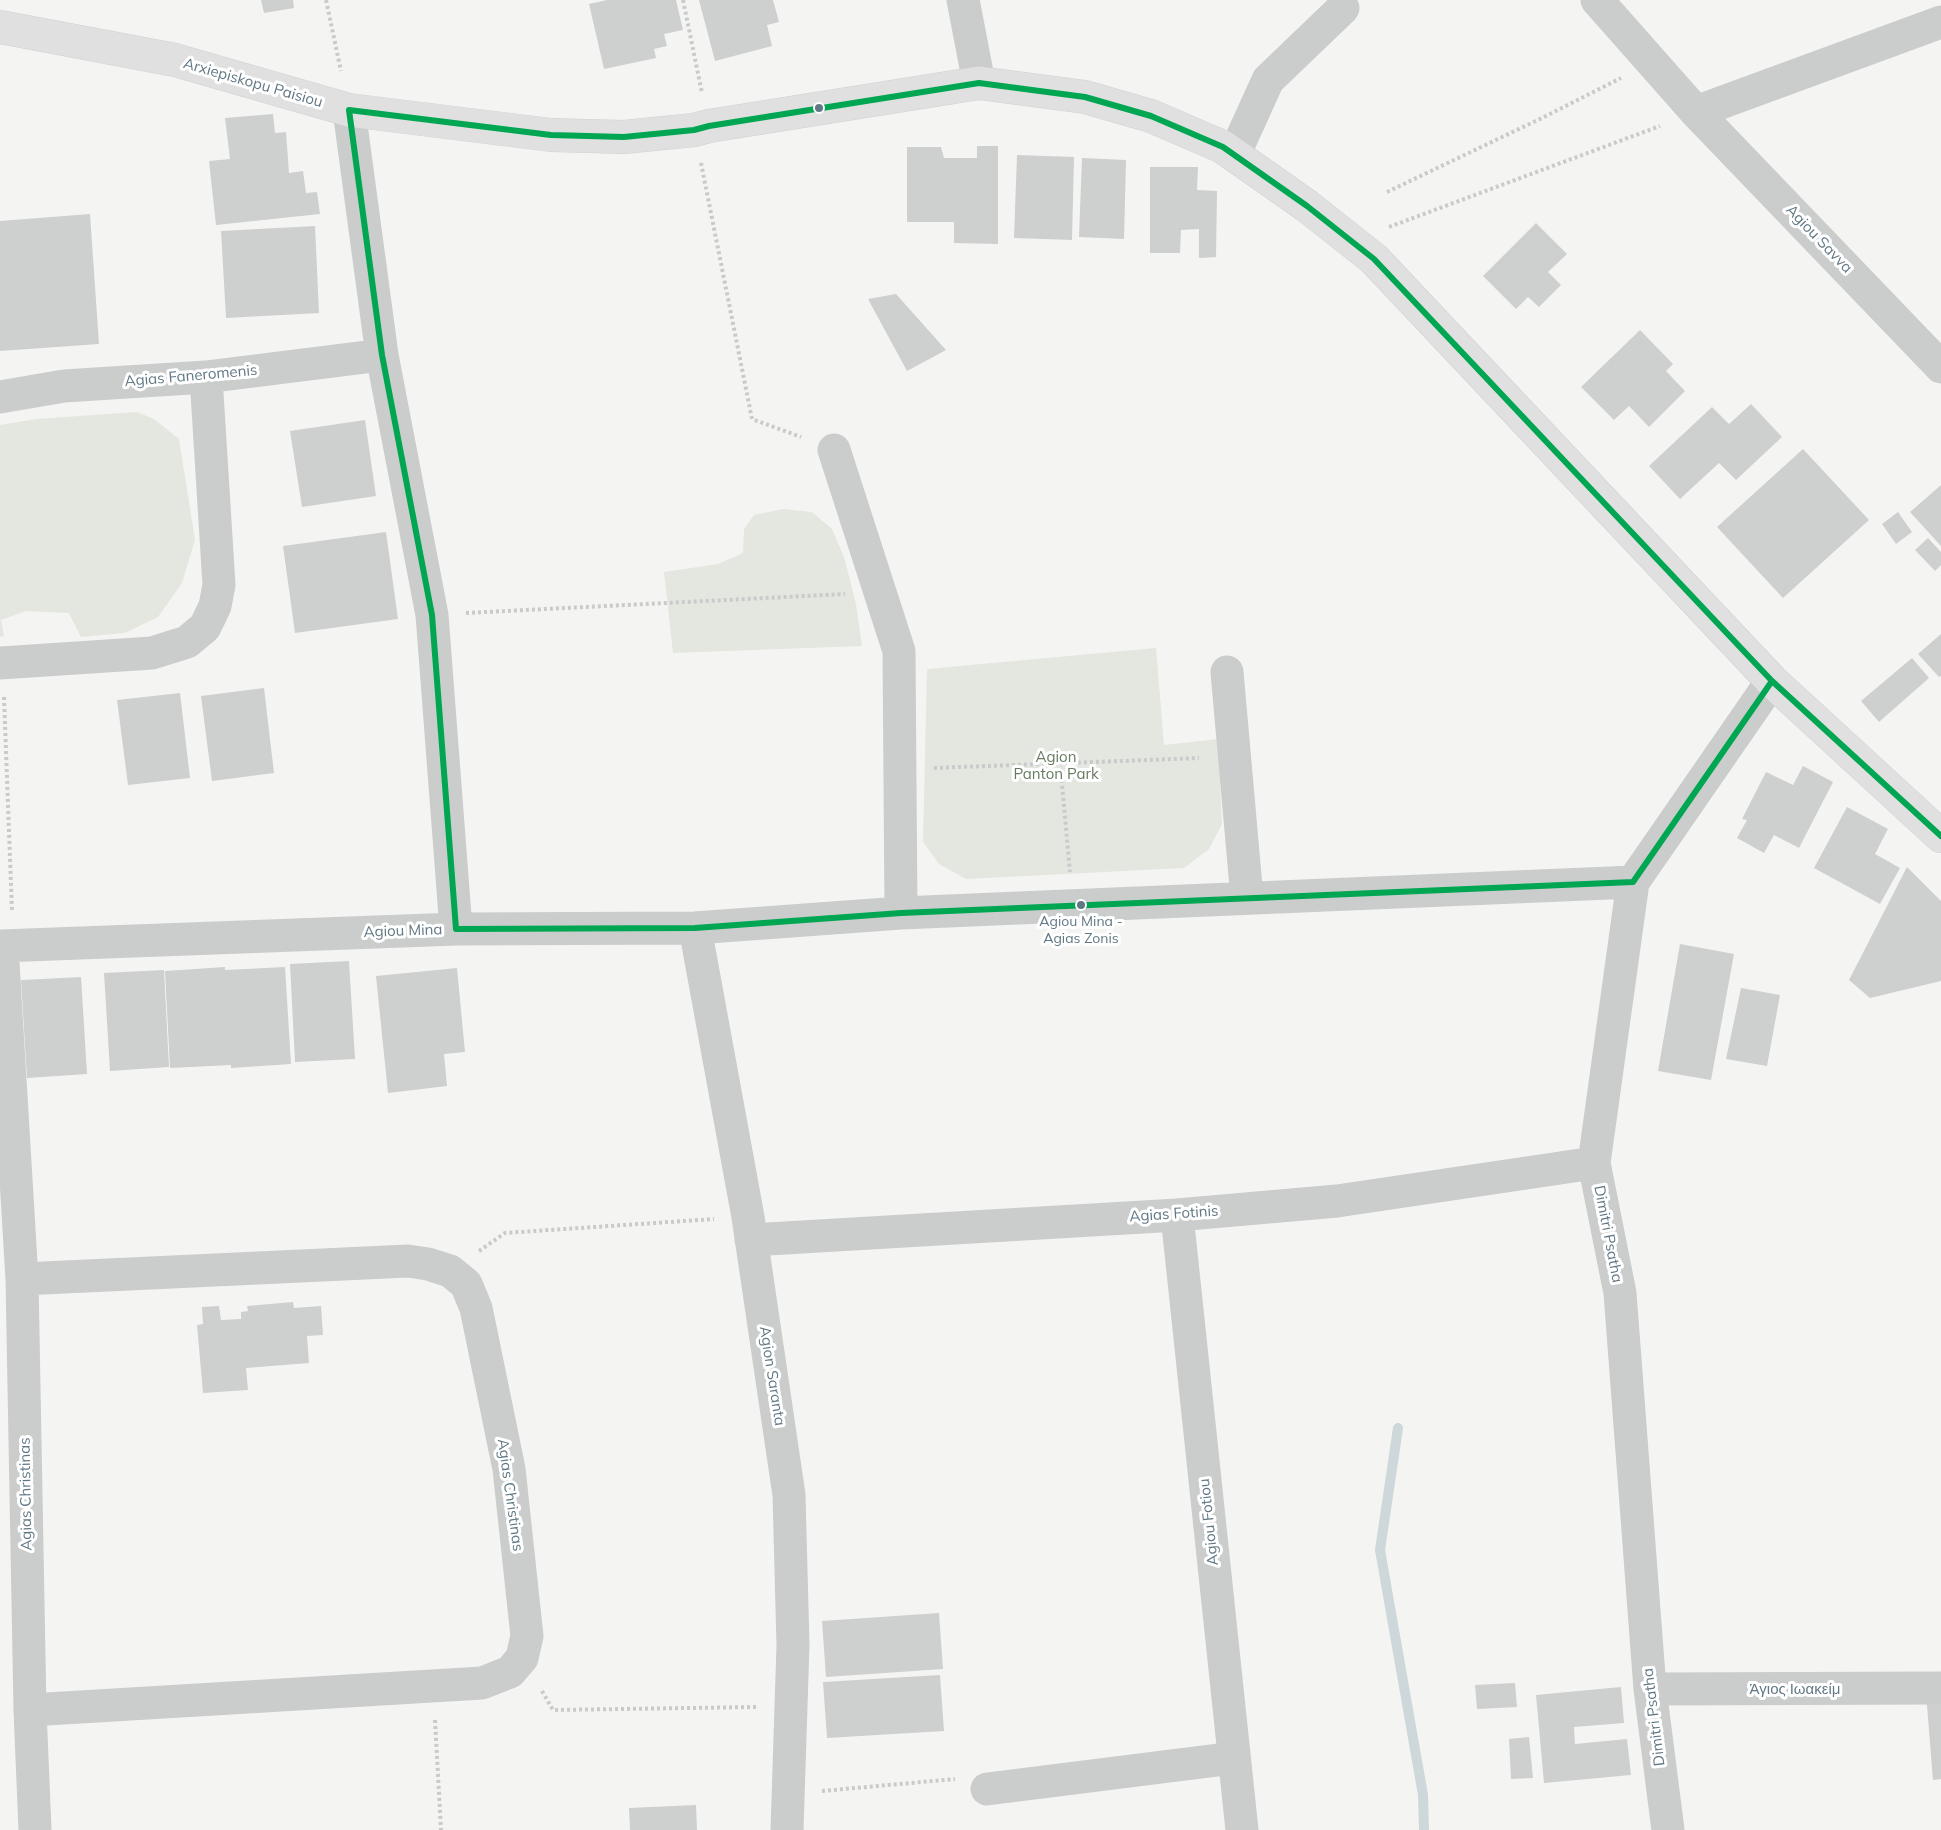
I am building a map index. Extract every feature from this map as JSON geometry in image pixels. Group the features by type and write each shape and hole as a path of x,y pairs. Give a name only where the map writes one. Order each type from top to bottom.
{"street":[{"path":"963,0 979,83"},
{"name":"Agiou Savva","path":"1597,0 1696,112 1941,367"},
{"path":"1234,155 1268,80 1343,8"},
{"path":"1696,112 1941,22"},
{"name":"Arxiepiskopu Paisiou","path":"0,27 175,60 348,110 552,135 624,137 702,128 979,83 1085,97 1151,116 1223,147 1307,206 1374,259 1772,681 1941,836"},
{"path":"348,110 382,355 432,615 456,928"},
{"name":"Agias Faneromenis","path":"0,397 64,386 206,377 382,355"},
{"path":"1,663 152,653 187,642 205,627 215,606 219,585 206,377"},
{"path":"834,450 899,651 901,913"},
{"path":"1227,672 1247,898"},
{"name":"Dimitri Psatha","path":"1668,1830 1650,1689 1620,1293 1594,1163 1633,882 1772,681"},
{"name":"Agiou Mina","path":"5,946 456,928 695,928 901,913 1633,882"},
{"name":"Agion Saranta","path":"695,928 749,1229 789,1495 793,1645 787,1830"},
{"name":"Agias Christinas","path":"5,946 22,1279 30,1710 35,1830"},
{"name":"Agias Fotinis","path":"749,1229 1177,1215 1336,1201 1594,1163"},
{"name":"Agiou Fotiou","path":"1177,1215 1242,1830"},
{"path":"22,1279 408,1261 428,1263 450,1271"},
{"name":"Agias Christinas","path":"450,1271 466,1284 476,1308 509,1469 527,1636 522,1658"},
{"path":"30,1710 482,1683 510,1672 522,1658"},
{"name":"Άγιος Ιωακείμ","path":"1650,1689 1941,1688"},
{"path":"987,1789 1234,1758"}],"path":[{"path":"326,0 348,110"},
{"path":"683,0 702,128 752,419 834,450"},
{"path":"1387,192 1542,118 1652,62"},
{"path":"1351,241 1696,112"},
{"path":"432,615 880,592"},
{"path":"1,663 5,946"},
{"path":"900,769 1234,756"},
{"path":"1060,762 1073,906"},
{"path":"450,1271 505,1233 749,1229"},
{"path":"522,1658 553,1710 791,1706"},
{"path":"434,1686 441,1830"},
{"path":"788,1794 963,1778 987,1789"}],"green space":[{"path":"137,412 154,419 179,439 195,540 182,583 158,617 125,633 81,637 69,613 26,611 1,620 4,636 0,637 0,425 36,419"},
{"path":"783,509 812,512 832,529 844,557 856,604 862,646 673,653 664,572 718,564 743,553 744,529 754,515"},
{"name":"Agion Panton Park","path":"1156,648 1164,745 1218,739 1222,824 1209,849 1184,868 966,879 939,864 923,842 927,669"}],"building":[{"path":"261,0 293,0 294,8 264,13"},
{"path":"607,0 676,0 683,30 664,34 667,46 654,49 656,58 604,69 589,4"},
{"path":"699,0 773,0 779,22 767,25 772,46 715,61"},
{"path":"273,114 275,133 286,132 289,173 303,171 306,193 317,192 320,214 216,225 209,161 230,159 225,118"},
{"path":"977,146 998,146 998,244 954,243 954,222 907,222 907,147 941,147 944,158 977,158"},
{"path":"1017,155 1074,157 1072,240 1014,238"},
{"path":"1082,158 1126,160 1124,239 1079,237"},
{"path":"1150,167 1198,167 1197,190 1217,191 1216,257 1199,258 1199,229 1181,230 1180,253 1150,253"},
{"path":"90,214 99,344 0,351 0,221"},
{"path":"1536,223 1567,254 1548,272 1561,285 1539,307 1528,297 1516,309 1483,276"},
{"path":"315,226 319,313 226,318 221,231"},
{"path":"896,294 946,350 907,371 868,299"},
{"path":"1640,330 1673,364 1666,371 1685,391 1649,427 1629,406 1614,420 1581,387"},
{"path":"1751,404 1782,437 1736,480 1719,463 1680,499 1649,466 1712,407 1729,424"},
{"path":"365,420 376,496 302,507 290,431"},
{"path":"1803,449 1869,520 1783,598 1717,527"},
{"path":"1941,485 1941,546 1910,512"},
{"path":"1898,512 1912,532 1896,544 1882,524"},
{"path":"386,532 398,619 295,633 283,546"},
{"path":"1928,538 1941,552 1941,565 1935,571 1915,550"},
{"path":"1941,634 1941,676 1939,677 1918,654"},
{"path":"1912,658 1929,678 1879,722 1861,701"},
{"path":"264,688 274,773 212,781 201,696"},
{"path":"180,693 190,778 128,785 117,700"},
{"path":"1803,766 1833,782 1799,848 1774,835 1764,853 1737,838 1747,820 1742,819 1766,772 1793,785"},
{"path":"1847,807 1888,829 1875,854 1900,868 1880,904 1814,868"},
{"path":"1907,867 1941,901 1941,981 1870,998 1849,980"},
{"path":"1680,944 1734,954 1711,1080 1658,1071"},
{"path":"349,961 355,1059 295,1062 290,964"},
{"path":"225,967 225,970 285,967 291,1064 231,1068 231,1065 170,1068 165,971"},
{"path":"457,968 465,1052 444,1054 447,1086 388,1093 376,976"},
{"path":"164,970 169,1067 110,1071 104,973"},
{"path":"81,977 87,1074 27,1078 21,980"},
{"path":"1741,988 1780,995 1767,1066 1726,1059"},
{"path":"293,1302 294,1308 321,1306 323,1335 307,1336 309,1363 246,1368 248,1390 203,1393 197,1325 203,1324 202,1307 219,1306 221,1320 241,1319 241,1312 248,1311 247,1306"},
{"path":"939,1613 943,1669 826,1677 822,1621"},
{"path":"940,1675 944,1731 827,1738 823,1682"},
{"path":"1515,1683 1517,1707 1477,1709 1475,1685"},
{"path":"1621,1687 1624,1723 1574,1727 1575,1744 1627,1739 1631,1775 1544,1783 1536,1695"},
{"path":"1941,1691 1941,1779 1933,1780 1926,1693"},
{"path":"1529,1737 1533,1778 1511,1779 1509,1739"},
{"path":"696,1805 697,1830 630,1830 629,1808"}],"waterway":[{"path":"1398,1428 1380,1550 1423,1795 1424,1830"}],"transit line":[{"path":"979,83 1085,97 1151,116 1223,147 1307,206 1374,259 1772,681 1633,882 901,913 695,928 456,929 432,615 382,355 349,110 551,135 624,137 694,130 979,83"},
{"path":"1772,681 1941,836"}],"place":[{"name":"Agiou Mina - Agias Zonis","path":"1081,905"}]}
